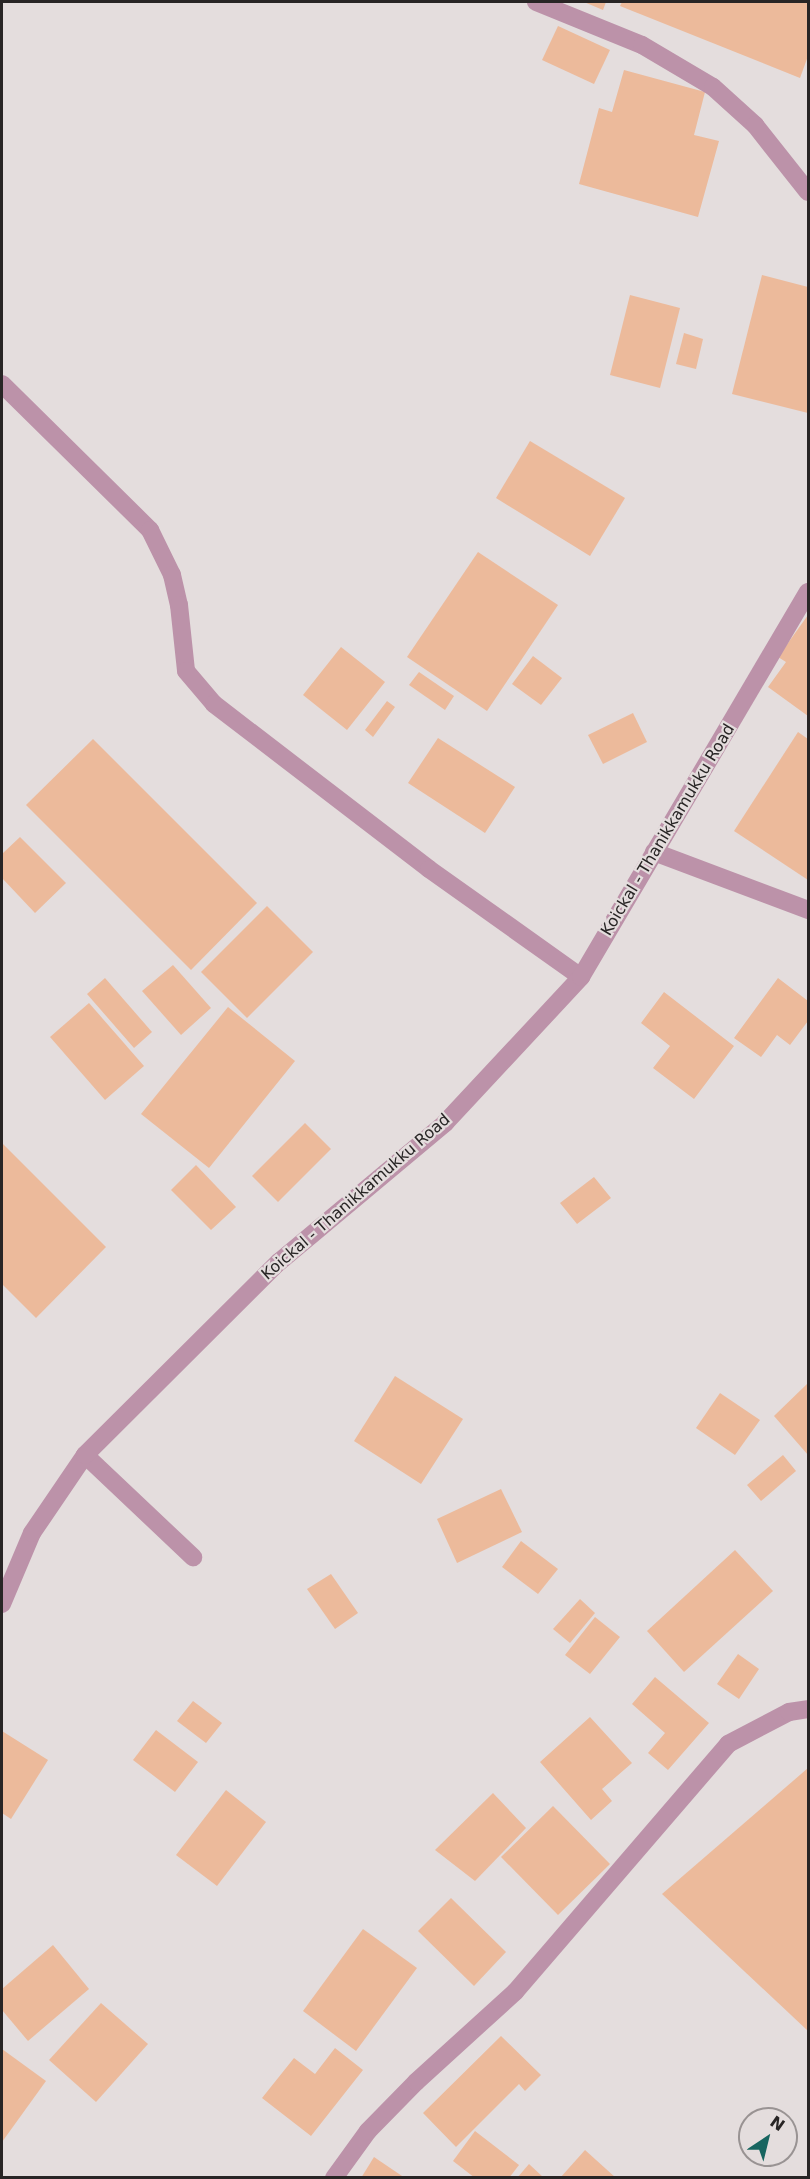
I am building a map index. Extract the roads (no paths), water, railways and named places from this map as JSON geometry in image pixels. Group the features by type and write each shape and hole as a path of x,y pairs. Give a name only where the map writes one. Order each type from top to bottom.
{"street":[{"path":"536,2 642,45 713,87 755,125 808,192"},
{"path":"2,384 150,530 172,574 179,605 186,671 213,704 429,869 580,977"},
{"name":"Koickal - Thanikkamukku Road","path":"2,1604 32,1533 85,1455 279,1262 445,1123 580,977 808,592"},
{"path":"654,852 808,910"},
{"path":"85,1455 193,1557"},
{"path":"334,2178 368,2131 416,2082 515,1992 728,1744 789,1712 808,1709"}]}
